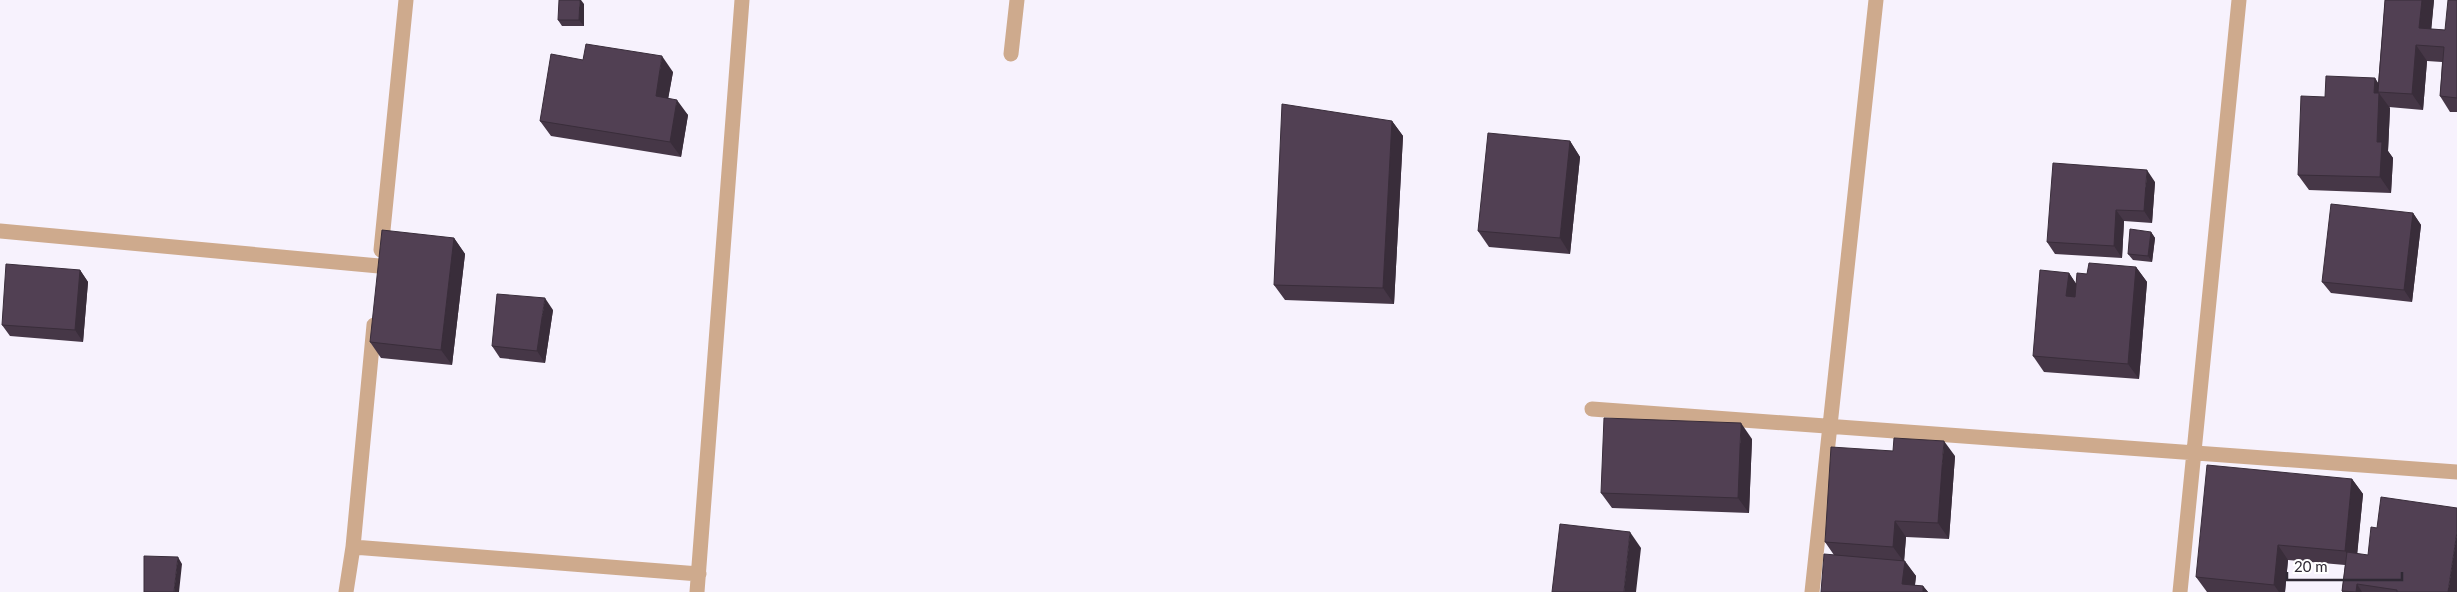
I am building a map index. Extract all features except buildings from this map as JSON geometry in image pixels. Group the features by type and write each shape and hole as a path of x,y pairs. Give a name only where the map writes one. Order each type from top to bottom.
{"street":[{"path":"378,286 406,0"},
{"path":"698,592 742,0"},
{"path":"1011,54 1017,0"},
{"path":"1812,592 1876,0"},
{"path":"2180,592 2239,0"},
{"path":"0,231 379,266"},
{"path":"346,592 353,547 375,315"},
{"path":"1592,409 2457,472"},
{"path":"353,547 699,574"}]}
